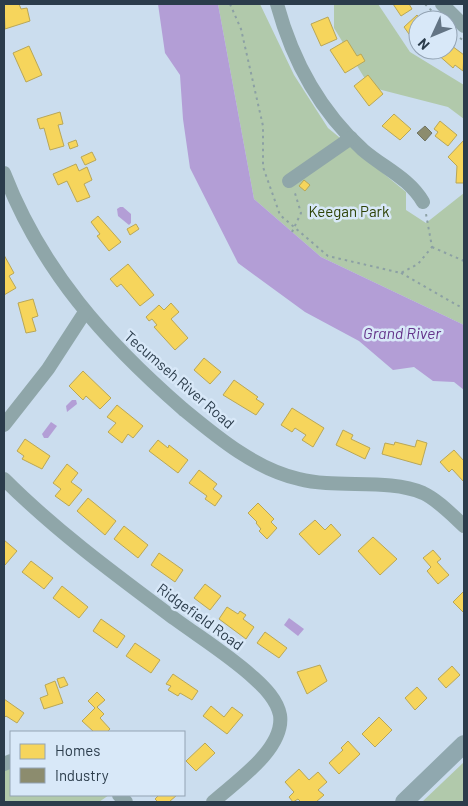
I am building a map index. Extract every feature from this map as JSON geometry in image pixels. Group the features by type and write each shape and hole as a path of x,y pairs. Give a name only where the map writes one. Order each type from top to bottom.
{"main road":[{"path":"404,802 464,744"}],"street":[{"path":"277,4 285,32 300,66 316,95 351,138 364,151 408,182 423,202"},
{"path":"442,4 464,26"},
{"path":"289,181 351,138"},
{"name":"Tecumseh River Road","path":"4,173 41,250 85,312 154,383 207,429 252,460 306,481 398,487 414,490 433,500 464,526"},
{"path":"4,425 48,369 85,312"},
{"name":"Ridgefield Road","path":"4,480 57,527 119,577 237,664 269,693 276,704 280,716 276,740 261,759 213,802"}],"path":[{"path":"230,4 242,29 263,126 263,167 280,216 328,256 401,273 464,308"},
{"path":"289,181 298,198 301,213 292,232"},
{"path":"423,202 432,247"},
{"path":"401,273 418,264 432,247"},
{"path":"432,247 464,260"}],"green space":[{"name":"Keegan Park","path":"218,4 260,4 294,75 328,128 406,192 406,210 426,223 464,193 464,325 321,257 254,199"},
{"path":"334,4 378,4 408,49 408,60 423,60 464,85 464,119 448,107 370,87 334,28"},
{"path":"464,762 464,802 422,802"},
{"path":"10,768 10,796 108,796 99,802 4,802 4,771"}],"water":[{"name":"Grand River","path":"158,4 218,4 254,199 321,257 464,325 464,390 454,382 433,381 414,367 393,370 359,341 305,312 238,263 190,168 183,119 180,75 165,53"},
{"path":"123,207 131,214 131,223 129,225 118,216 117,209"},
{"path":"72,400 76,400 77,404 67,412 66,406"},
{"path":"51,422 57,426 48,438 44,438 42,434"},
{"path":"289,618 304,629 298,636 284,625"}],"building: Homes":[{"path":"4,4 19,4 21,9 27,8 30,21 5,29"},
{"path":"393,4 409,4 412,9 401,16"},
{"path":"328,17 337,39 321,46 311,24"},
{"path":"408,23 408,33 404,27"},
{"path":"347,40 357,56 361,54 365,61 345,73 330,50"},
{"path":"29,46 42,75 26,82 13,53"},
{"path":"458,50 464,55 463,71 455,65 453,68 444,60 458,60"},
{"path":"368,75 383,94 369,106 354,86"},
{"path":"60,112 63,124 58,125 64,146 50,150 44,128 40,129 37,119"},
{"path":"394,114 411,129 400,140 382,126"},
{"path":"440,121 457,135 448,146 435,136 438,132 434,129"},
{"path":"76,140 78,146 70,149 68,143"},
{"path":"464,140 464,183 456,183 457,166 448,157"},
{"path":"92,152 96,160 85,165 81,157"},
{"path":"76,164 79,171 87,167 92,180 84,184 90,197 77,202 67,181 58,185 53,174"},
{"path":"304,180 310,185 305,191 299,186"},
{"path":"98,216 121,242 109,251 97,236 100,234 91,222"},
{"path":"136,224 139,229 130,235 127,229"},
{"path":"4,255 14,273 9,276 16,288 4,295"},
{"path":"128,264 154,295 140,306 121,284 117,287 110,279"},
{"path":"33,299 38,316 32,318 36,331 26,333 18,303"},
{"path":"171,303 179,312 171,319 188,338 175,350 154,327 157,325 152,319 149,321 146,317 159,305 164,310"},
{"path":"204,358 221,372 210,384 194,370"},
{"path":"83,371 111,398 100,409 86,396 83,400 69,386"},
{"path":"234,380 258,397 256,399 264,404 256,415 223,395"},
{"path":"117,405 143,426 133,438 128,434 122,443 108,432 116,423 107,417"},
{"path":"292,408 324,428 313,447 302,440 306,435 295,428 292,432 281,425"},
{"path":"343,430 353,435 351,439 370,448 365,459 336,445"},
{"path":"25,439 50,456 42,469 22,459 24,456 17,451"},
{"path":"158,440 168,448 169,445 188,460 178,473 149,451"},
{"path":"417,440 427,443 421,465 382,454 385,443 394,445 395,442 415,447"},
{"path":"454,450 464,461 464,482 452,469 449,472 440,462"},
{"path":"67,464 78,473 71,482 82,490 69,506 55,496 61,489 53,483"},
{"path":"199,470 217,484 213,489 222,496 215,506 205,499 207,496 189,483"},
{"path":"88,498 116,521 105,535 77,511"},
{"path":"258,503 274,519 271,522 277,528 267,539 259,531 261,529 257,522 248,513"},
{"path":"315,520 325,530 331,524 341,535 319,555 299,534"},
{"path":"124,526 148,545 138,558 114,539"},
{"path":"373,537 397,559 380,575 358,551"},
{"path":"4,540 17,551 5,565 4,563"},
{"path":"433,550 441,559 437,562 449,575 438,584 427,571 431,567 423,558"},
{"path":"159,553 183,570 175,582 151,565"},
{"path":"31,561 53,578 44,589 22,572"},
{"path":"205,584 221,596 210,610 194,598"},
{"path":"62,586 88,607 79,618 53,598"},
{"path":"464,591 464,613 453,602"},
{"path":"227,607 238,614 240,611 246,615 243,619 254,627 246,639 219,619"},
{"path":"101,619 125,636 117,648 93,631"},
{"path":"265,632 287,648 279,658 257,643"},
{"path":"135,643 160,660 151,673 126,656"},
{"path":"320,665 327,681 307,694 297,672"},
{"path":"452,666 460,675 446,688 438,679"},
{"path":"173,674 198,691 192,700 180,693 178,696 168,690 171,686 166,684"},
{"path":"64,677 68,685 60,688 57,679"},
{"path":"55,681 63,703 44,709 40,698 48,695 45,685"},
{"path":"417,687 427,698 415,710 405,698"},
{"path":"97,692 105,700 97,707 104,714 100,718 110,729 108,731 93,731 82,721 95,708 88,701"},
{"path":"4,699 24,713 17,723 6,716 4,718"},
{"path":"211,706 224,717 232,707 243,715 227,734 203,716"},
{"path":"379,717 392,730 375,747 362,734"},
{"path":"348,741 360,754 339,774 329,763 343,750 341,748"},
{"path":"205,743 215,753 196,771 186,761"},
{"path":"299,769 309,780 318,772 327,782 318,790 324,795 316,802 301,802 298,799 293,802 289,797 294,792 285,782"},
{"path":"158,796 176,796 169,802 158,802 155,799"}],"building: Industry":[{"path":"425,126 432,133 425,141 417,133"}]}
